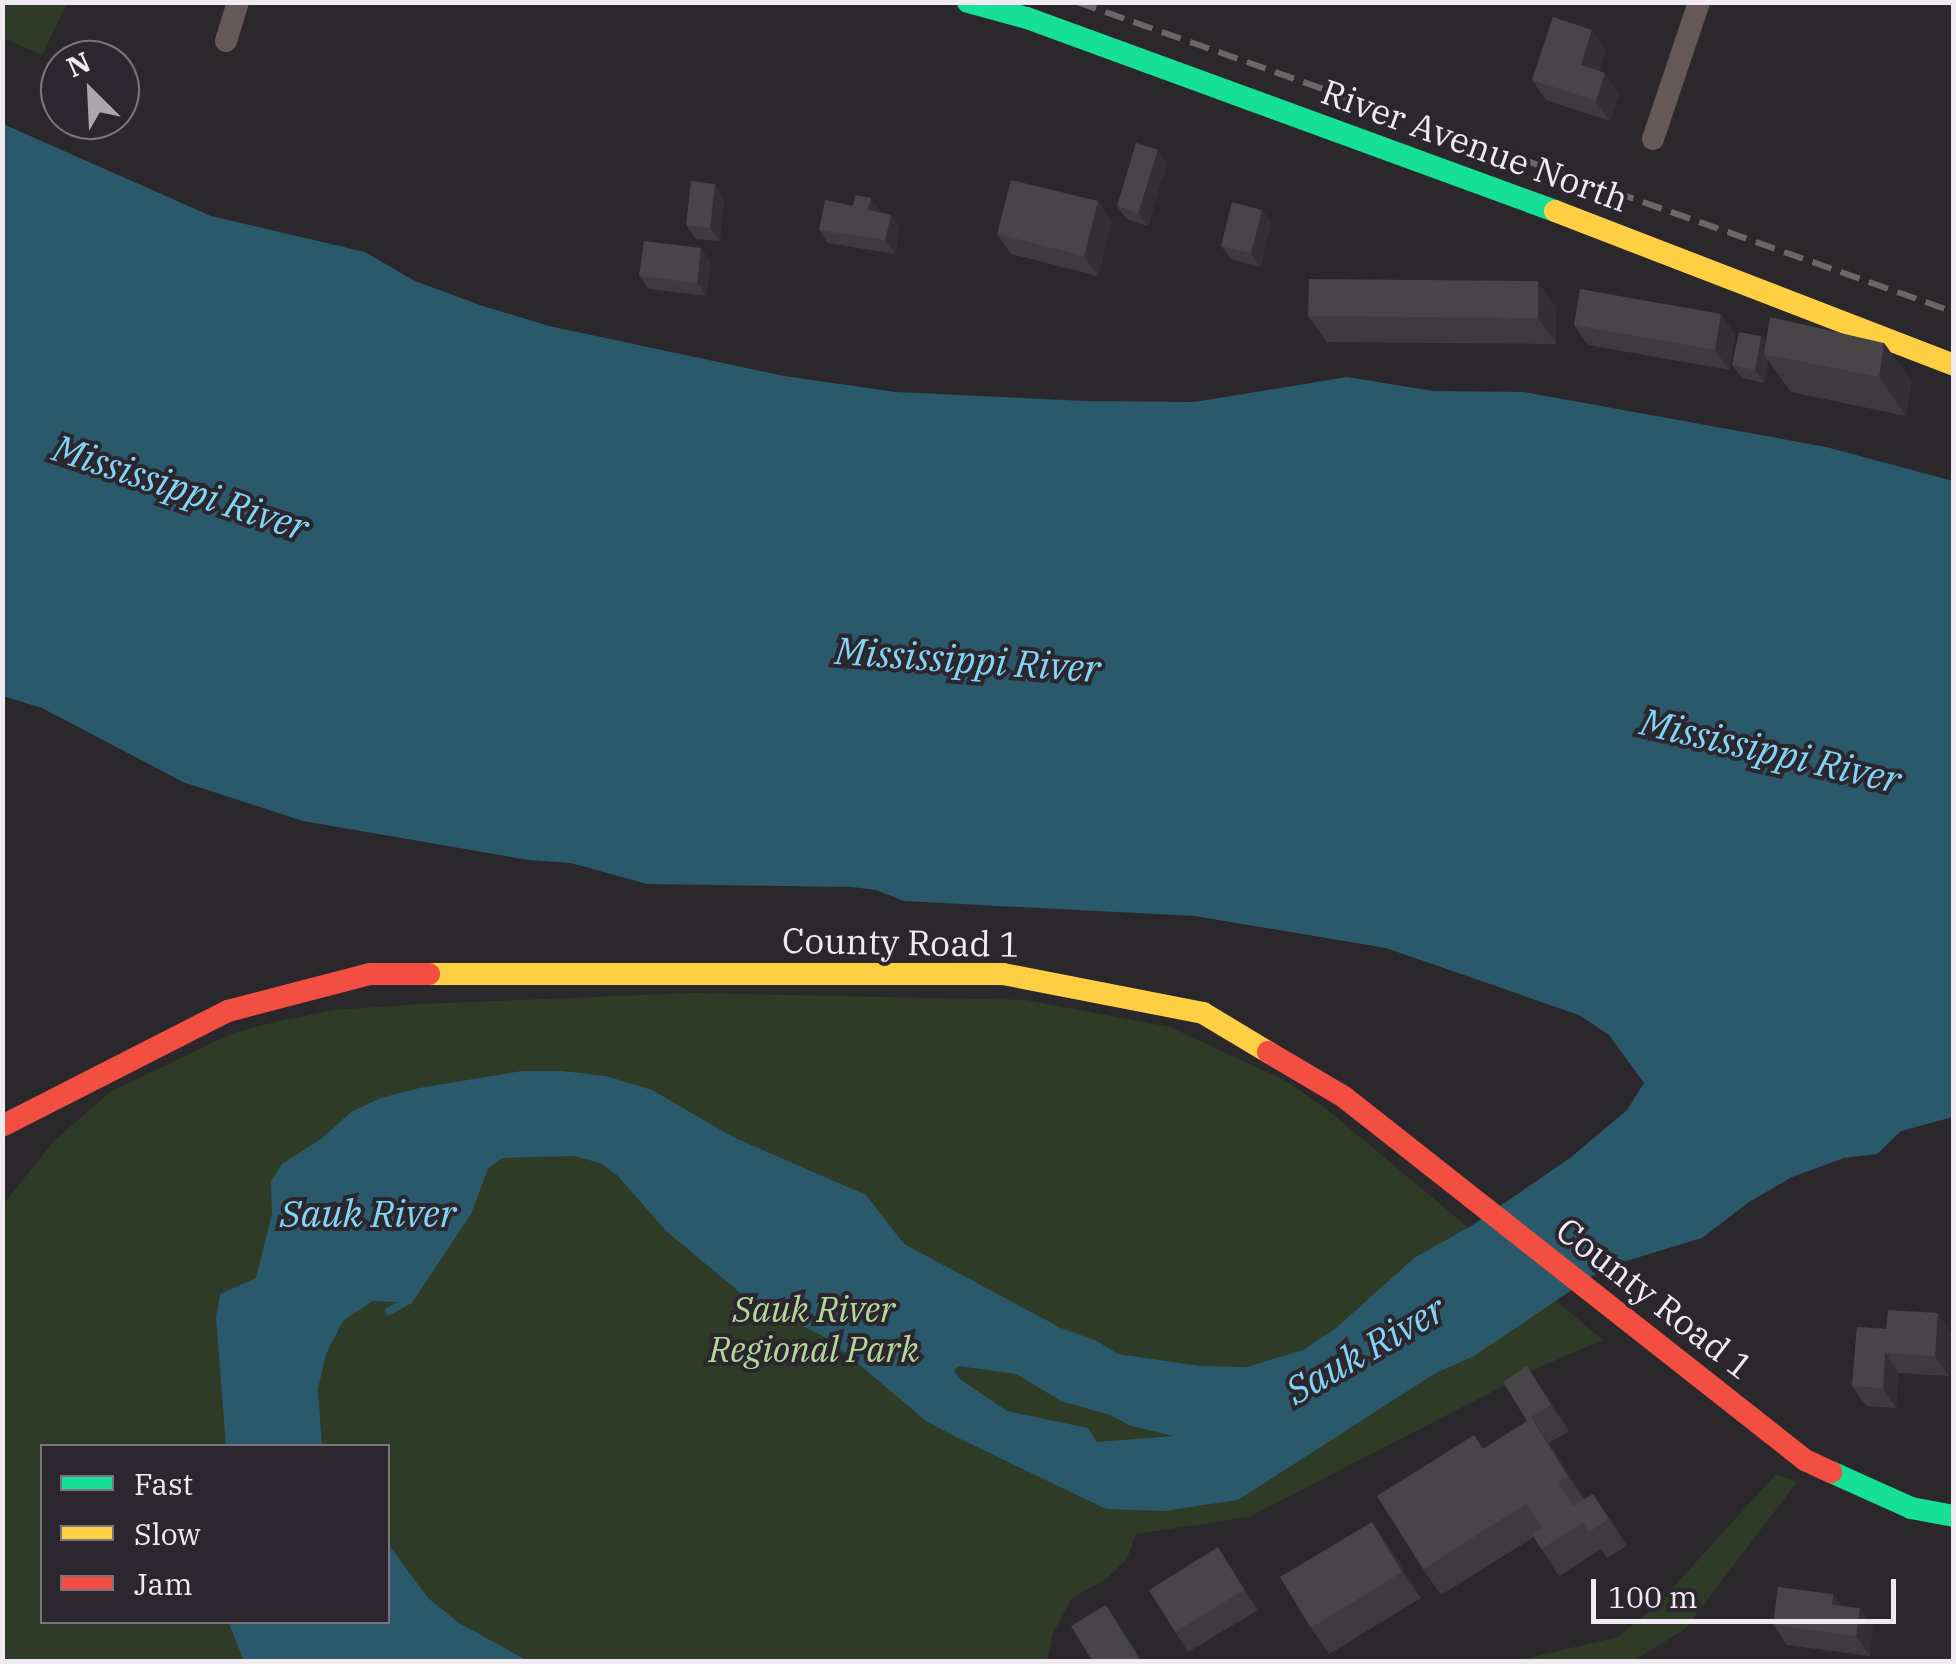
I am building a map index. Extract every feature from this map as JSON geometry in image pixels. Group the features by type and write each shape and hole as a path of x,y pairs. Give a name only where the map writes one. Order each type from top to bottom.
{"street":[{"path":"226,41 238,2"},
{"name":"River Avenue North","path":"968,2 1027,18 1643,243 1954,365"},
{"path":"1653,138 1700,2"},
{"name":"County Road 1","path":"2,1126 66,1090 228,1011 370,974 1003,974 1203,1012 1344,1097 1804,1460 1911,1508 1954,1516"},
{"name":"County Road 1","path":"2,1150 66,1090"}],"green space":[{"path":"3,2 67,3 49,40 40,40 40,54 3,38"},
{"name":"Sauk River Regional Park","path":"692,993 1026,1000 1170,1027 1284,1080 1324,1107 1603,1340 1542,1366 1249,1517 1136,1534 1127,1559 1106,1579 1072,1598 1053,1633 1047,1661 3,1661 2,1206 54,1141 110,1092 233,1033 334,1010"},
{"path":"1776,1474 1797,1482 1685,1629 1633,1661 1516,1661 1618,1637 1658,1604"}],"water":[{"path":"3,124 211,216 365,252 415,281 480,305 549,326 784,376 896,392 1195,402 1347,377 1433,391 1524,392 1826,447 1953,481 1953,1117 1901,1131 1877,1154 1844,1158 1792,1177 1749,1202 1702,1238 1606,1267 1474,1356 1434,1374 1238,1500 1164,1511 1106,1509 954,1436 926,1421 829,1339 749,1300 666,1231 618,1176 600,1163 574,1156 502,1158 488,1169 471,1214 412,1303 388,1316 384,1310 397,1302 373,1301 343,1321 326,1354 318,1389 322,1444 226,1444 216,1317 220,1294 256,1278 272,1214 271,1182 282,1164 321,1139 351,1112 381,1098 419,1088 522,1071 563,1071 606,1076 652,1090 733,1137 866,1195 904,1244 1061,1328 1097,1341 1118,1354 1200,1366 1247,1367 1303,1350 1335,1329 1414,1258 1471,1226 1570,1158 1627,1110 1644,1083 1609,1035 1579,1015 1386,948 1195,916 904,901 876,890 852,887 647,884 571,863 529,860 303,821 183,782 42,708 3,696","holes":["958,1366 1016,1374 1061,1401 1110,1415 1131,1426 1174,1436 1097,1442 1088,1428 1007,1411 961,1380 954,1370"]},
{"path":"390,1547 428,1598 459,1623 528,1661 244,1661 229,1624 390,1624"}],"building":[{"path":"1553,17 1592,30 1581,65 1605,73 1596,101 1532,80"},
{"path":"1136,143 1158,150 1138,213 1117,206"},
{"path":"1011,180 1098,201 1084,256 997,234"},
{"path":"691,181 715,184 710,228 686,225"},
{"path":"855,195 871,198 868,210 891,215 885,240 819,230 825,200 853,206"},
{"path":"1232,202 1262,210 1251,253 1221,246"},
{"path":"644,241 701,248 697,283 639,276"},
{"path":"1309,279 1538,281 1538,318 1308,316"},
{"path":"1580,289 1721,314 1715,350 1574,325"},
{"path":"1770,317 1884,343 1879,377 1764,354"},
{"path":"1739,332 1761,336 1755,370 1732,365"},
{"path":"1888,1310 1938,1313 1935,1356 1885,1353 1883,1388 1852,1386 1857,1327 1886,1329"},
{"path":"1527,1366 1551,1405 1531,1417 1568,1476 1558,1482 1573,1506 1593,1494 1609,1519 1589,1532 1583,1523 1541,1549 1532,1534 1542,1528 1526,1504 1423,1569 1377,1496 1474,1435 1483,1449 1527,1421 1503,1382"},
{"path":"1372,1522 1402,1572 1311,1628 1280,1577"},
{"path":"1218,1547 1244,1590 1175,1632 1149,1590"},
{"path":"1778,1587 1833,1594 1832,1605 1860,1608 1856,1636 1773,1625"},
{"path":"1106,1605 1139,1658 1134,1662 1093,1662 1071,1626"}],"railway":[{"path":"1077,2 1954,312"}],"traffic: fast":[{"path":"968,2 1027,18 1555,211"},
{"path":"1831,1472 1911,1508 1954,1516"}],"traffic: slow":[{"path":"1555,211 1954,365"},
{"path":"429,974 1003,974 1203,1013 1268,1052"}],"traffic: jam":[{"path":"2,1126 228,1011 370,974 429,974"},
{"path":"1268,1052 1344,1097 1805,1460 1831,1472"}],"water label":[{"name":"Mississippi River","path":"181,487"},
{"name":"Mississippi River","path":"968,659"},
{"name":"Mississippi River","path":"1771,750"},
{"name":"Sauk River","path":"368,1213"},
{"name":"Sauk River","path":"1365,1349"}]}
